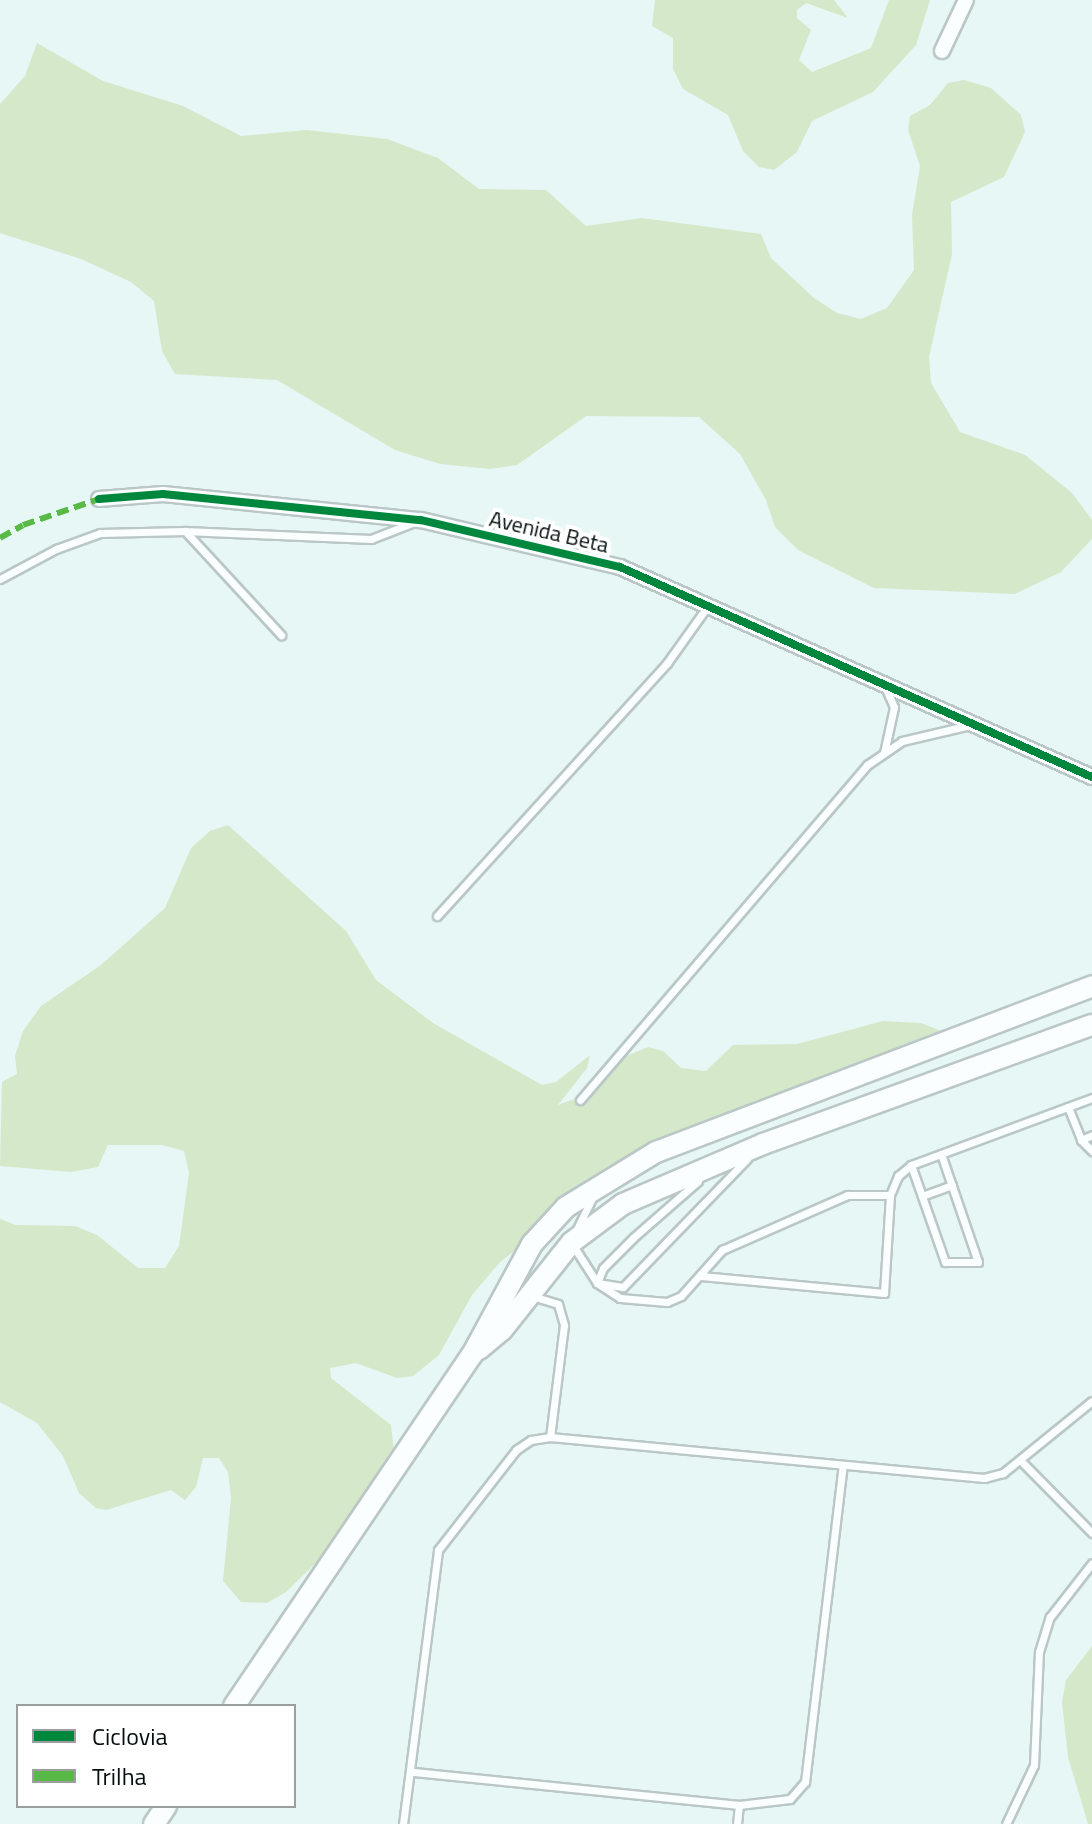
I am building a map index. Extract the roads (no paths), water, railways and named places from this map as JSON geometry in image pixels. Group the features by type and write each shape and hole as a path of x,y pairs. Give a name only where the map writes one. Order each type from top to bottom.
{"main road":[{"path":"235,1704 472,1355 532,1244 566,1207 624,1171 696,1136 1092,986"},
{"path":"472,1355 502,1330 572,1242 623,1204 763,1144 1092,1025"}],"street":[{"path":"942,51 966,0"},
{"name":"Avenida Beta","path":"99,499 163,494 421,520 620,567 881,679 1092,777"}],"lane":[{"path":"0,579 56,549 100,533 185,531 371,539 421,520"},
{"path":"185,531 281,635"},
{"path":"437,916 667,663 708,605"},
{"path":"881,679 894,707 884,753"},
{"path":"580,1100 867,765 902,741 977,723"},
{"path":"701,1276 884,1293 890,1195 898,1176 911,1165 1092,1098"},
{"path":"1068,1107 1081,1140 1092,1151"},
{"path":"1081,1140 1092,1135"},
{"path":"597,1283 623,1287 763,1144"},
{"path":"911,1165 945,1262 978,1262 941,1154"},
{"path":"597,1283 633,1238 720,1161"},
{"path":"624,1171 587,1204 572,1242 580,1263 597,1283 620,1298 648,1304 681,1296 722,1250 847,1195 890,1195"},
{"path":"922,1196 952,1185"},
{"path":"527,1295 558,1304 564,1325 550,1437"},
{"path":"407,1822 438,1550 516,1450 550,1437 984,1478 1003,1473 1021,1461 1092,1401"},
{"path":"1021,1461 1092,1533"},
{"path":"414,1772 739,1805 790,1799 805,1782 843,1465"},
{"path":"1006,1824 1034,1765 1039,1652 1050,1617 1092,1563"},
{"path":"737,1824 739,1805"}]}
